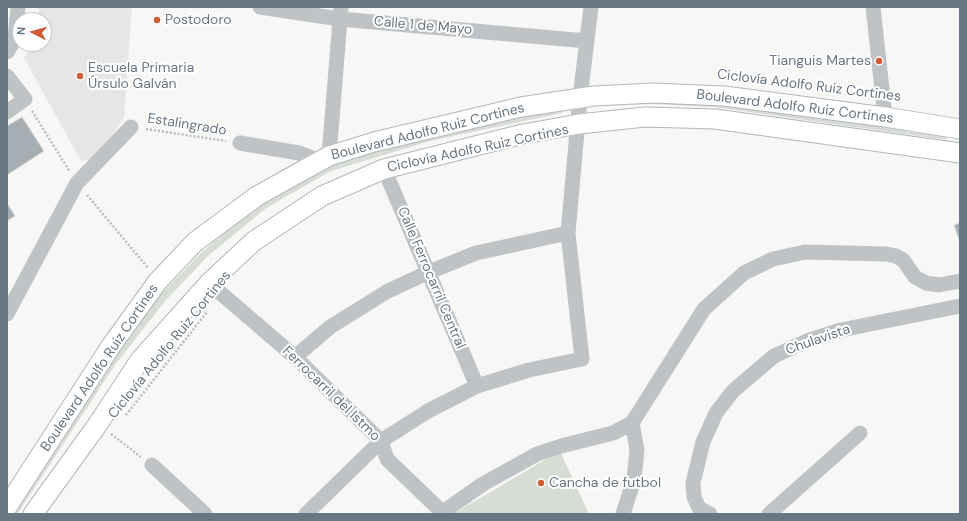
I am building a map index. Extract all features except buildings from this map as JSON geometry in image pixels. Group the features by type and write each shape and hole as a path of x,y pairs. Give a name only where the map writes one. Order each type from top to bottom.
{"main road":[{"name":"Boulevard Adolfo Ruiz Cortines","path":"7,507 111,346 158,281 195,242 257,196 324,158 374,142 521,107 580,98 654,93 724,96 960,129"},
{"name":"Boulevard Adolfo Ruiz Cortines","path":"33,514 105,432 140,360 215,289 254,241 322,196 384,169 523,134 579,124 646,117 715,119 959,147"}],"street":[{"path":"7,52 15,39 18,7"},
{"name":"Calle 1 de Mayo","path":"260,7 340,13 587,41"},
{"path":"306,514 381,441 428,411 478,386 528,370 582,360 568,233 579,124 580,98 591,7"},
{"path":"873,7 886,118"},
{"path":"240,143 324,158 340,13"},
{"path":"7,76 25,99 7,112"},
{"path":"8,312 77,183 131,127"},
{"name":"Calle Ferrocarril Central","path":"384,169 478,386"},
{"path":"295,357 330,327 388,291 429,272 476,253 568,233"},
{"path":"441,513 483,484 537,454 561,446 613,433 632,423 704,309 744,273 772,259 805,252 886,254 896,256 903,260 915,277 926,283 939,285 960,281"},
{"name":"Ferrocarril del Istmo","path":"215,289 295,357 381,441 387,459 441,513"},
{"name":"Chulavista","path":"710,514 700,508 694,497 693,483 703,442 716,413 733,391 774,356 807,341 841,330 960,306"},
{"path":"623,514 634,480 637,450 632,423"},
{"path":"769,514 860,433"},
{"path":"152,466 204,514"}],"path":[{"name":"Estalingrado","path":"131,127 240,143"},
{"name":"Ciclovía Adolfo Ruiz Cortines","path":"125,416 215,289"},
{"path":"105,432 152,466"}],"shaded area":[{"name":"Escuela Primaria Úrsulo Galván","path":"39,7 132,7 124,117 97,158 81,161 24,58 28,52 52,52 52,12 39,12"},
{"path":"651,92 948,126 946,140 714,107 652,104 594,106 593,96"},
{"path":"561,104 562,113 430,141 331,171 266,208 208,256 165,301 115,365 20,510 17,514 7,514 109,360 158,297 202,252 262,201 328,164 427,135"},
{"name":"Cancha de futbol","path":"560,451 589,514 453,514"}],"place":[{"name":"Postodoro","path":"157,20"},
{"name":"Tianguis Martes","path":"879,61"},
{"name":"Escuela Primaria Úrsulo Galván","path":"80,76"},
{"name":"Cancha de futbol","path":"541,483"}]}
